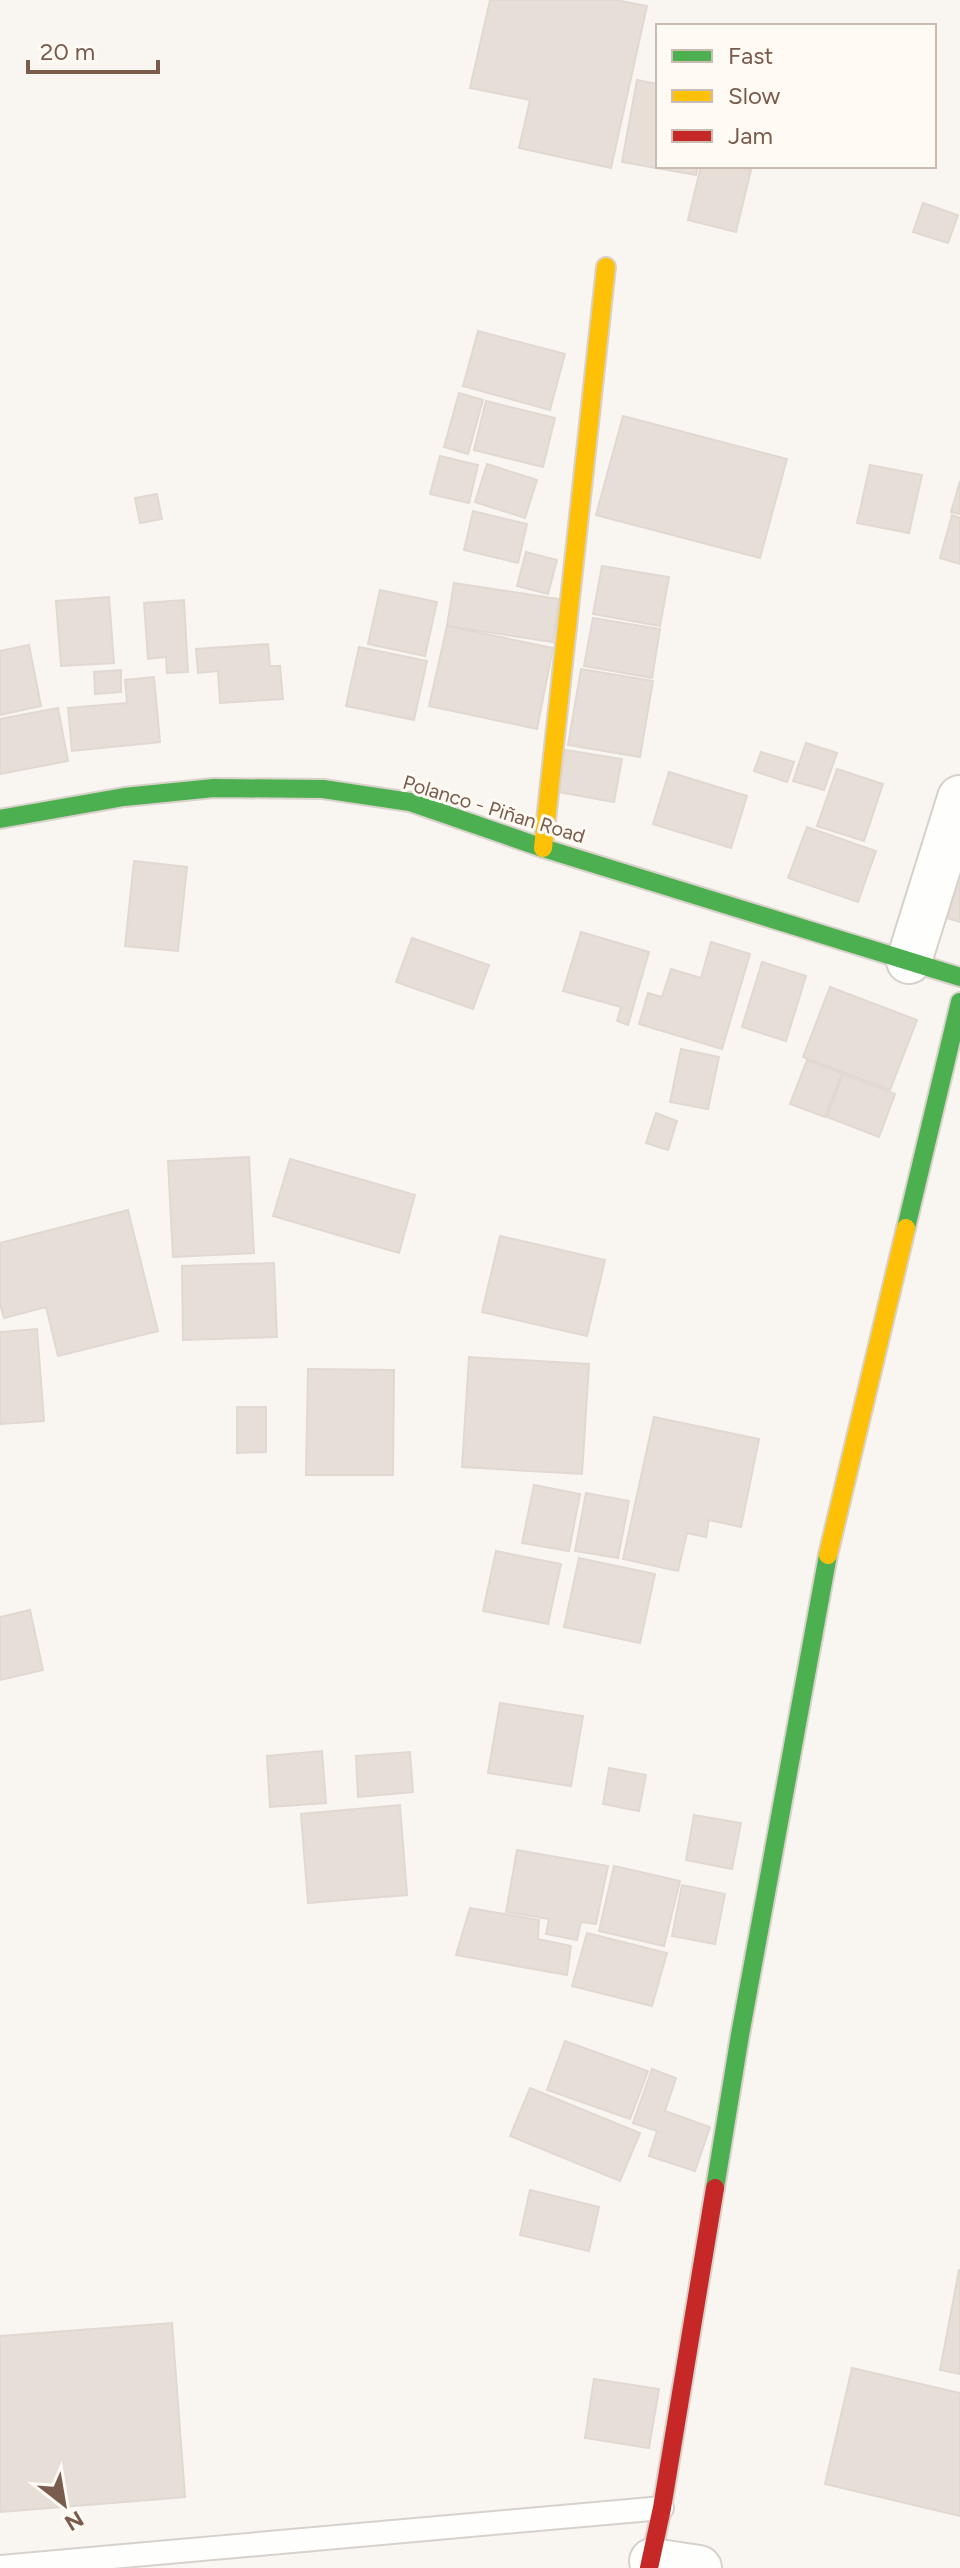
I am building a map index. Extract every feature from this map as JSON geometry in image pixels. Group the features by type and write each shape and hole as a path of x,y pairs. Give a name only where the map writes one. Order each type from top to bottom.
{"street":[{"path":"543,848 606,267"},
{"name":"Polanco - Piñan Road","path":"0,819 124,797 214,788 323,789 410,802 543,848 960,977"},
{"path":"909,961 960,798"},
{"path":"699,2568 672,2566 662,2508 740,2035 826,1563 960,1002"}],"lane":[{"path":"0,2567 662,2508"}],"building":[{"path":"490,0 616,0 647,6 611,168 519,148 530,100 470,88"},
{"path":"637,80 656,84 656,168 622,162"},
{"path":"656,168 698,168 696,175"},
{"path":"701,168 751,170 736,232 688,220"},
{"path":"923,203 958,215 948,243 913,232"},
{"path":"478,331 565,354 550,410 463,386"},
{"path":"459,393 483,400 468,454 444,447"},
{"path":"486,401 555,418 543,467 474,450"},
{"path":"623,416 787,459 760,558 596,515"},
{"path":"440,456 478,465 469,503 430,494"},
{"path":"487,464 537,480 525,518 475,502"},
{"path":"870,465 922,475 909,533 857,523"},
{"path":"960,481 960,514 951,512"},
{"path":"157,494 162,519 140,523 135,498"},
{"path":"473,511 527,524 518,563 464,550"},
{"path":"952,515 960,518 960,564 940,558"},
{"path":"526,552 557,560 548,594 517,586"},
{"path":"602,566 669,577 660,626 593,614"},
{"path":"454,583 559,599 553,642 447,626"},
{"path":"380,590 437,602 425,656 368,644"},
{"path":"109,597 114,663 61,666 56,601"},
{"path":"184,600 188,672 167,673 166,657 148,659 144,603"},
{"path":"593,618 660,629 652,678 584,666"},
{"path":"447,626 553,648 537,729 429,706"},
{"path":"268,644 270,666 280,666 283,699 220,703 218,671 198,673 196,649"},
{"path":"29,645 41,706 0,715 0,651"},
{"path":"359,647 427,661 414,720 346,706"},
{"path":"581,669 653,681 640,757 568,745"},
{"path":"121,670 121,692 95,694 94,672"},
{"path":"154,677 160,742 72,751 68,708 127,703 125,680"},
{"path":"58,708 68,761 0,774 0,719"},
{"path":"806,743 837,753 824,790 793,781"},
{"path":"565,750 622,759 614,802 558,792"},
{"path":"761,752 794,762 787,782 754,771"},
{"path":"837,769 883,784 864,841 817,826"},
{"path":"669,772 747,796 731,848 653,824"},
{"path":"807,827 876,851 858,902 788,878"},
{"path":"134,861 187,867 178,951 125,946"},
{"path":"960,872 960,922 947,918"},
{"path":"581,932 649,952 628,1025 617,1021 621,1007 563,991"},
{"path":"412,938 489,965 473,1009 396,982"},
{"path":"711,942 750,954 722,1049 639,1024 648,993 662,997 671,969 701,978"},
{"path":"762,962 806,976 786,1041 742,1027"},
{"path":"830,987 917,1020 890,1090 803,1057"},
{"path":"681,1049 719,1057 708,1109 670,1102"},
{"path":"807,1060 842,1073 825,1117 790,1104"},
{"path":"843,1074 895,1094 879,1137 827,1117"},
{"path":"656,1113 677,1121 668,1150 646,1143"},
{"path":"249,1157 254,1253 173,1257 168,1161"},
{"path":"290,1159 415,1195 399,1253 273,1216"},
{"path":"128,1210 158,1331 58,1356 46,1307 4,1318 0,1304 0,1243"},
{"path":"500,1236 605,1260 587,1336 482,1312"},
{"path":"274,1263 277,1337 183,1340 182,1266"},
{"path":"37,1329 44,1421 0,1424 0,1332"},
{"path":"469,1357 589,1364 582,1474 462,1467"},
{"path":"308,1369 394,1370 393,1475 306,1475"},
{"path":"237,1407 266,1407 266,1452 237,1453"},
{"path":"654,1417 759,1439 741,1527 709,1520 706,1537 687,1533 678,1571 623,1559"},
{"path":"534,1485 580,1494 569,1551 522,1543"},
{"path":"586,1493 629,1501 618,1558 575,1551"},
{"path":"496,1551 561,1564 548,1624 483,1611"},
{"path":"579,1558 655,1574 640,1643 564,1627"},
{"path":"30,1610 43,1670 0,1680 0,1617"},
{"path":"500,1703 583,1716 571,1786 488,1773"},
{"path":"322,1751 326,1803 270,1807 267,1756"},
{"path":"410,1752 413,1792 358,1797 356,1756"},
{"path":"609,1768 646,1775 639,1811 603,1804"},
{"path":"400,1805 407,1895 308,1903 301,1814"},
{"path":"694,1815 741,1823 732,1869 686,1860"},
{"path":"517,1850 608,1866 596,1924 581,1922 577,1940 546,1934 549,1919 506,1912"},
{"path":"614,1866 680,1881 664,1946 599,1931"},
{"path":"682,1885 725,1894 715,1944 672,1936"},
{"path":"470,1908 539,1920 538,1939 571,1946 567,1975 456,1955"},
{"path":"587,1933 667,1953 652,2006 572,1986"},
{"path":"565,2041 648,2071 630,2119 547,2090"},
{"path":"652,2069 676,2078 665,2111 710,2127 695,2171 649,2156 657,2131 633,2123"},
{"path":"530,2088 640,2133 620,2181 510,2136"},
{"path":"530,2190 599,2207 589,2251 520,2235"},
{"path":"960,2270 960,2374 940,2370"},
{"path":"172,2323 185,2497 0,2512 0,2336"},
{"path":"852,2368 960,2393 960,2516 825,2484"},
{"path":"594,2379 659,2389 649,2448 585,2438"}],"traffic: fast":[{"path":"0,819 124,797 214,788 323,789 410,802 543,848 960,977"},
{"path":"906,1228 960,1002"},
{"path":"715,2188 828,1555"}],"traffic: slow":[{"path":"543,848 606,267"},
{"path":"828,1555 906,1228"}],"traffic: jam":[{"path":"649,2568 662,2508 715,2188"}]}
